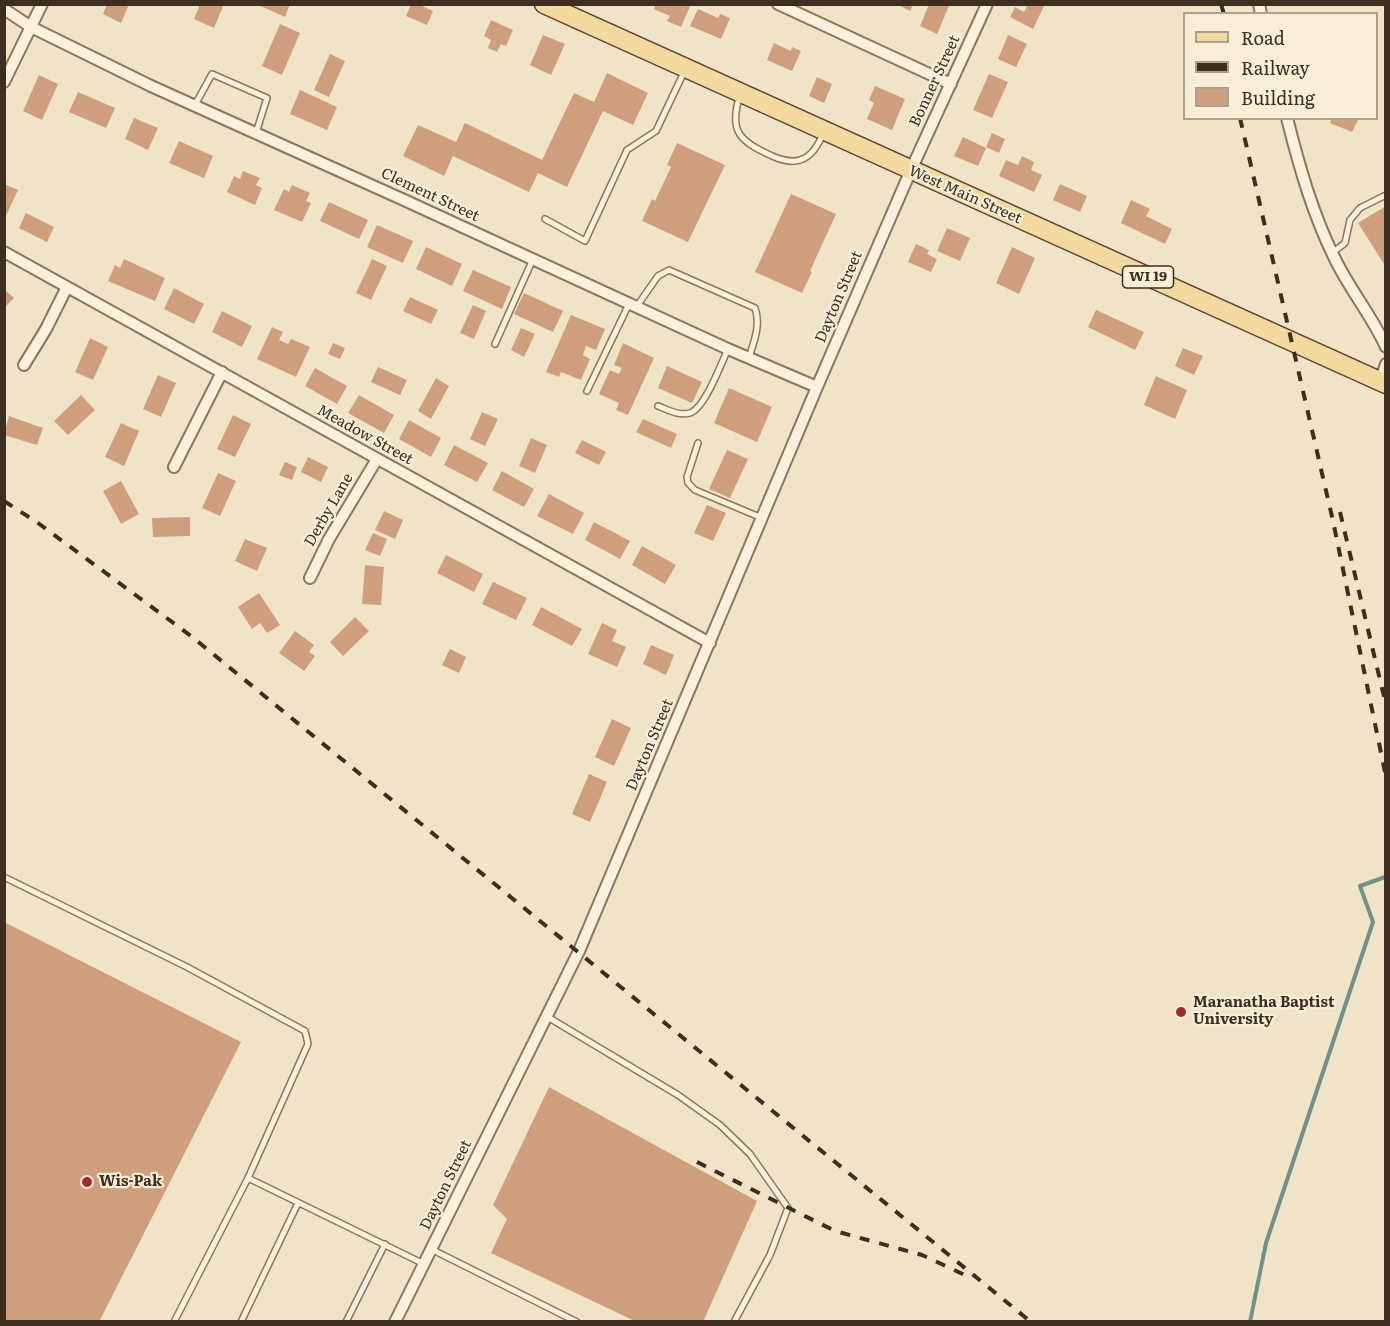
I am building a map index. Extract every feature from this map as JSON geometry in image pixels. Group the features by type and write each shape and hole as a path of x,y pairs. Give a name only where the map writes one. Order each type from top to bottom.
{"main road":[{"name":"West Main Street","path":"544,5 1383,383"}],"street":[{"path":"4,82 42,4"},
{"path":"778,4 951,84"},
{"name":"Bonner Street","path":"911,170 987,4"},
{"name":"Clement Street","path":"4,9 31,27 195,105 749,359 817,387"},
{"path":"1288,120 1311,201 1332,254 1386,347"},
{"name":"Dayton Street","path":"395,1322 579,951 911,170"},
{"name":"Meadow Street","path":"4,252 710,643"},
{"path":"24,364 46,329 67,286"},
{"path":"1383,383 1386,364"},
{"path":"174,467 222,372"},
{"name":"Derby Lane","path":"310,578 329,539 377,459"}],"lane":[{"path":"545,219 585,241 627,150 656,131 686,69"},
{"path":"195,105 212,74 267,98 256,133"},
{"path":"741,93 735,109 736,127 743,140 779,159 798,161 814,152 825,132"},
{"path":"1332,254 1345,243 1350,220 1360,208 1386,195"},
{"path":"495,344 533,259"},
{"path":"588,391 633,306 657,276 669,270 755,308 758,317 757,332 749,359"},
{"path":"658,406 679,414 692,412 702,404 728,349"},
{"path":"698,443 687,477 688,483 695,490 762,518"},
{"path":"4,877 187,967 305,1031 308,1044 248,1178 174,1322"},
{"path":"546,1016 678,1095 720,1125 750,1154 788,1208 770,1255 734,1322"},
{"path":"248,1178 424,1264"},
{"path":"241,1322 298,1203"},
{"path":"346,1322 385,1244"},
{"path":"431,1250 577,1322"}],"building":[{"path":"107,4 129,4 121,23 103,14"},
{"path":"200,4 224,4 214,28 194,19"},
{"path":"256,4 290,4 285,17"},
{"path":"411,4 418,4 433,11 427,25 406,16"},
{"path":"656,4 691,4 681,27 667,21 670,16 654,9"},
{"path":"896,4 913,4 910,11"},
{"path":"929,4 949,6 937,34 920,26"},
{"path":"1028,4 1045,4 1033,29 1010,17 1015,7 1024,12"},
{"path":"698,9 718,18 720,14 730,18 721,39 690,26"},
{"path":"491,20 513,30 506,46 501,44 497,52 488,48 491,40 484,36"},
{"path":"280,24 300,33 282,75 262,66"},
{"path":"543,35 565,44 551,75 530,65"},
{"path":"1008,35 1027,44 1016,67 998,59"},
{"path":"774,43 791,51 792,47 801,51 792,71 767,60"},
{"path":"330,54 345,61 329,97 314,90"},
{"path":"607,73 648,93 633,125 603,111 567,187 538,173 529,192 453,156 444,176 403,156 418,125 456,142 465,123 542,160 574,93 594,102"},
{"path":"989,74 1008,82 992,118 973,110"},
{"path":"39,75 58,84 42,120 23,111"},
{"path":"817,77 832,84 824,103 809,96"},
{"path":"875,86 905,99 892,130 867,119 874,103 869,100"},
{"path":"300,90 337,107 327,130 290,114"},
{"path":"78,92 115,108 106,128 69,112"},
{"path":"134,118 158,128 148,150 125,139"},
{"path":"1331,120 1358,120 1352,132 1330,123"},
{"path":"992,133 1005,139 999,153 986,147"},
{"path":"963,137 986,148 978,166 954,156"},
{"path":"179,141 213,156 204,178 169,163"},
{"path":"677,143 725,165 688,242 642,221 652,199 655,201 671,167 667,165"},
{"path":"1022,156 1034,162 1031,170 1042,175 1034,192 999,176 1006,160 1018,165"},
{"path":"243,171 260,178 256,185 262,188 255,205 227,192 234,176 240,179"},
{"path":"4,184 18,190 4,220"},
{"path":"1060,184 1087,196 1080,212 1053,200"},
{"path":"292,185 310,193 306,201 311,203 302,222 274,210 284,189 289,192"},
{"path":"791,194 836,214 802,293 755,272"},
{"path":"1131,200 1150,209 1146,216 1172,229 1165,244 1121,223"},
{"path":"329,202 368,220 359,239 320,221"},
{"path":"1386,206 1386,267 1358,223"},
{"path":"26,213 54,227 47,242 19,228"},
{"path":"377,225 413,241 403,263 367,247"},
{"path":"947,228 970,238 960,261 937,251"},
{"path":"916,244 929,250 927,254 937,259 931,272 908,262"},
{"path":"426,247 462,264 452,286 416,269"},
{"path":"1012,247 1035,258 1019,294 996,283"},
{"path":"124,259 165,278 155,301 108,281 115,265 120,268"},
{"path":"372,259 387,266 371,300 356,293"},
{"path":"473,270 511,287 502,309 463,291"},
{"path":"174,288 204,304 194,324 164,309"},
{"path":"4,289 14,298 4,308"},
{"path":"524,293 563,311 553,332 514,314"},
{"path":"410,297 438,310 431,324 403,311"},
{"path":"473,305 486,311 474,339 460,333"},
{"path":"1096,310 1144,332 1135,350 1088,327"},
{"path":"222,311 252,326 242,347 212,332"},
{"path":"571,315 605,329 596,350 586,346 583,355 590,359 581,380 561,372 559,377 546,372"},
{"path":"272,327 283,332 279,340 288,344 291,339 310,347 296,377 257,359"},
{"path":"521,328 535,334 524,357 511,350"},
{"path":"90,338 108,347 93,380 75,372"},
{"path":"333,343 345,348 340,359 328,354"},
{"path":"623,343 654,358 628,415 616,410 619,403 599,394 610,370 619,374 622,368 614,365"},
{"path":"1183,348 1203,356 1194,375 1175,366"},
{"path":"667,366 702,382 692,403 658,388"},
{"path":"378,367 407,380 400,395 371,382"},
{"path":"315,368 347,386 337,404 305,386"},
{"path":"158,375 176,383 161,417 143,409"},
{"path":"1156,376 1187,390 1175,419 1144,405"},
{"path":"436,378 449,386 431,419 418,411"},
{"path":"729,388 772,407 757,442 714,423"},
{"path":"81,395 95,410 68,435 54,421"},
{"path":"359,395 394,415 384,433 348,413"},
{"path":"482,412 498,419 485,446 470,439"},
{"path":"233,415 251,424 235,457 217,449"},
{"path":"9,416 43,428 37,445 4,435"},
{"path":"643,419 677,434 671,448 636,432"},
{"path":"409,420 441,438 431,457 399,439"},
{"path":"121,423 139,431 124,466 105,457"},
{"path":"531,438 547,445 535,473 519,466"},
{"path":"582,440 606,452 599,465 575,453"},
{"path":"454,445 488,463 477,482 444,465"},
{"path":"727,450 748,459 730,498 709,489"},
{"path":"308,457 328,467 321,482 301,472"},
{"path":"285,462 297,467 292,480 279,475"},
{"path":"502,471 534,489 524,507 492,490"},
{"path":"218,473 236,481 220,516 202,508"},
{"path":"121,481 139,514 121,524 103,491"},
{"path":"549,494 584,513 573,534 537,516"},
{"path":"707,505 726,513 713,541 694,533"},
{"path":"384,511 403,520 395,539 375,530"},
{"path":"190,517 190,536 153,537 152,518"},
{"path":"594,522 630,541 620,559 585,540"},
{"path":"373,533 387,539 380,556 365,550"},
{"path":"245,539 267,548 257,571 235,561"},
{"path":"642,546 676,565 665,584 632,565"},
{"path":"446,555 483,574 474,592 437,573"},
{"path":"365,565 384,567 381,605 362,604"},
{"path":"493,582 527,598 516,620 482,604"},
{"path":"259,593 280,625 267,633 260,623 252,629 238,607"},
{"path":"541,607 582,629 572,646 532,625"},
{"path":"355,617 369,631 343,656 330,642"},
{"path":"602,623 617,630 612,641 626,647 617,667 588,654"},
{"path":"295,631 314,645 309,652 315,656 304,671 279,653"},
{"path":"651,645 674,655 666,675 643,664"},
{"path":"450,649 466,657 459,673 442,665"},
{"path":"612,719 631,728 614,766 595,757"},
{"path":"589,774 607,782 590,822 572,814"},
{"name":"Wis-Pak","path":"4,922 241,1042 99,1322 4,1322"},
{"path":"549,1087 757,1201 703,1322 637,1322 491,1253 507,1219 493,1205"}],"waterway":[{"path":"1250,1322 1266,1243 1373,922 1360,886 1385,877"}],"railway":[{"path":"1221,4 1223,12"},
{"path":"1240,120 1333,521 1386,777"},
{"path":"4,501 38,523 191,636 1031,1322"},
{"path":"1340,512 1386,705"},
{"path":"697,1162 835,1231 922,1255 967,1276"}],"place":[{"name":"Maranatha Baptist University","path":"1181,1012"},
{"name":"Wis-Pak","path":"87,1182"}]}
